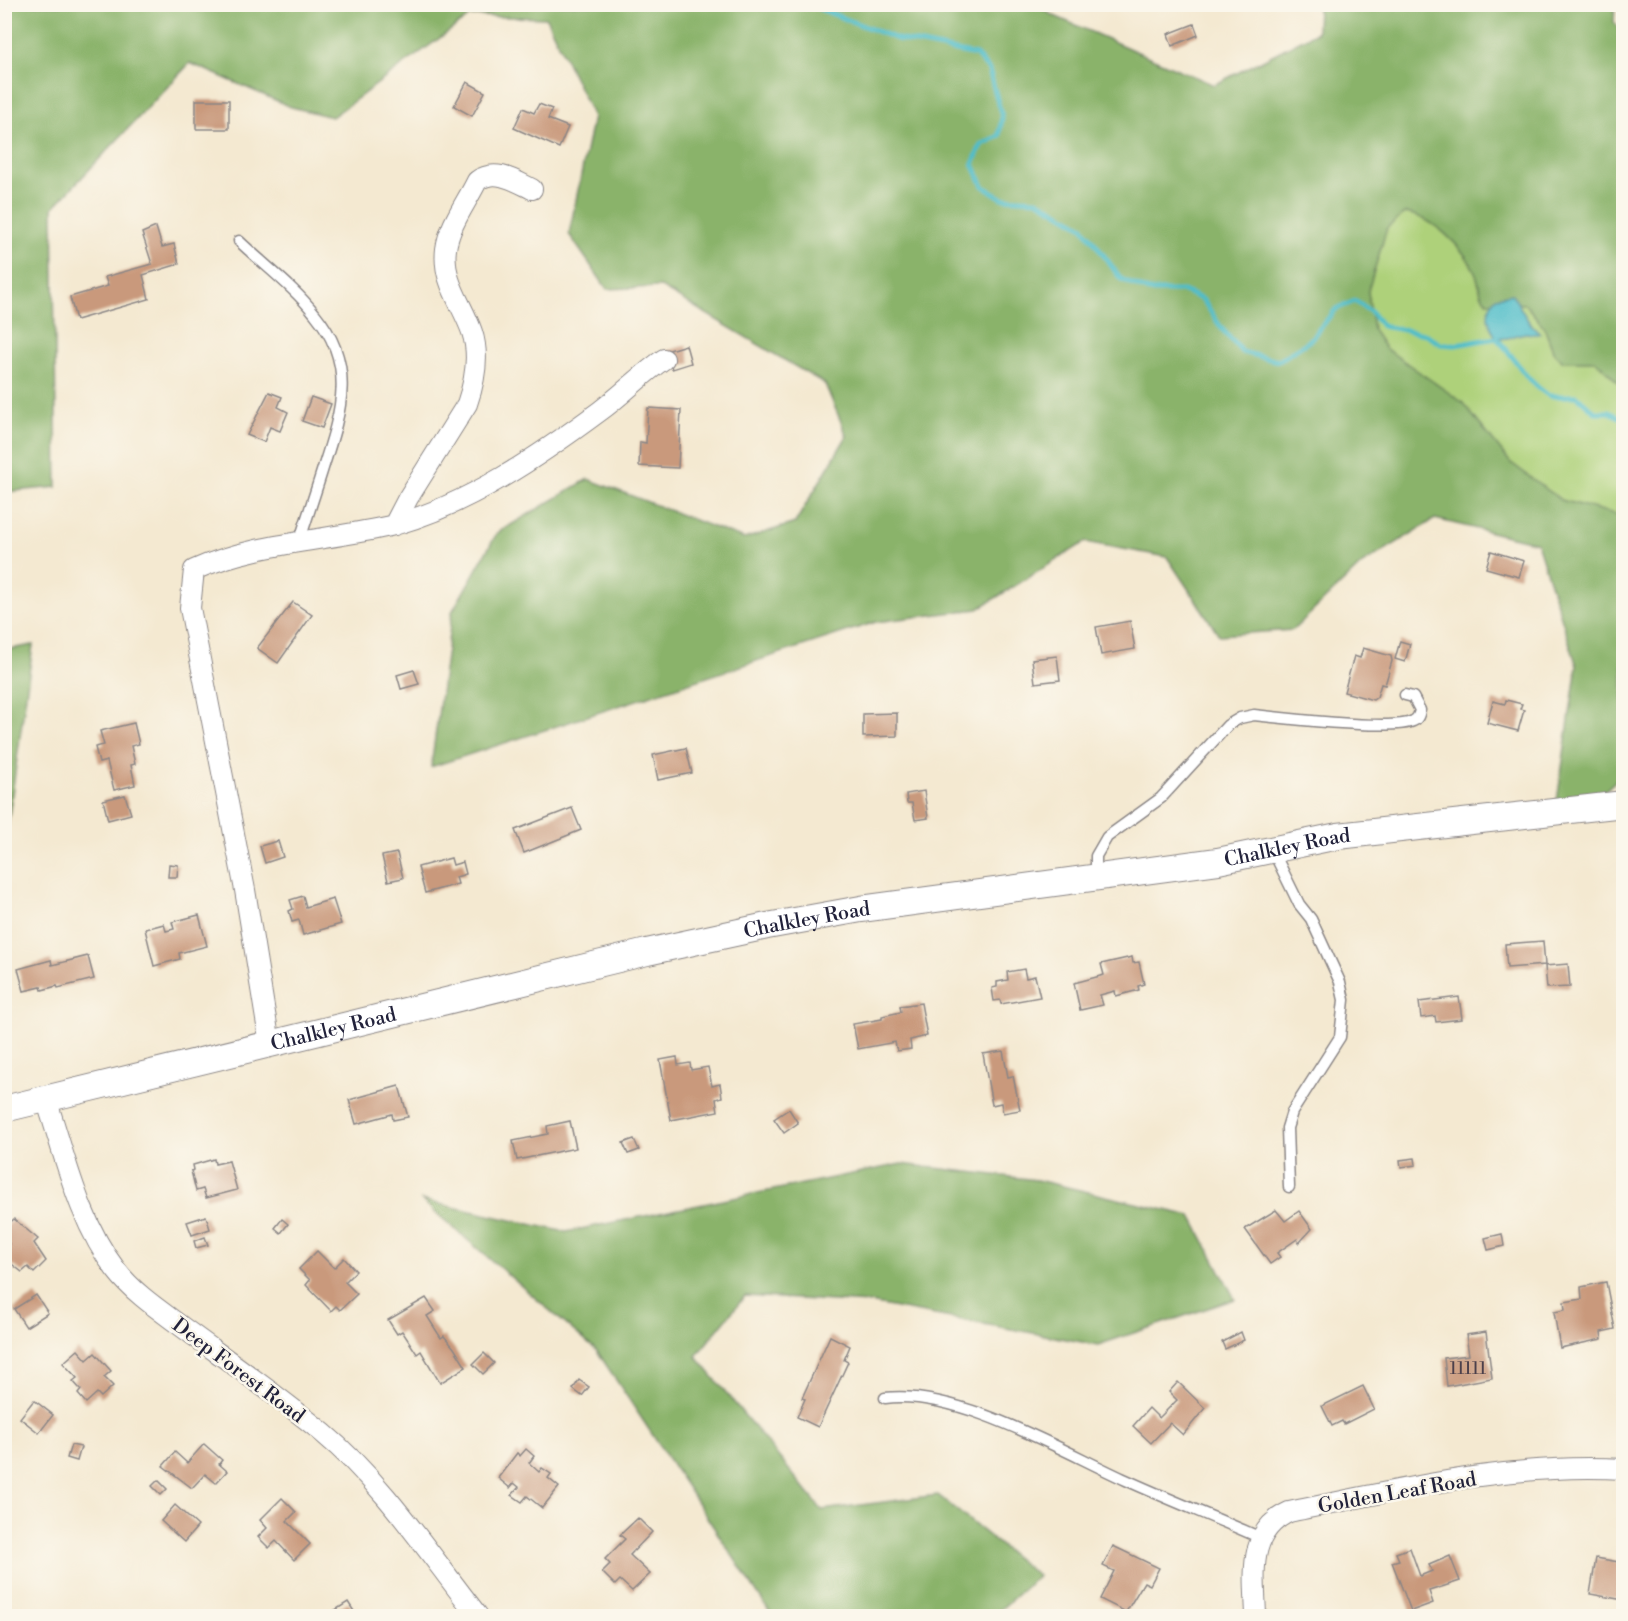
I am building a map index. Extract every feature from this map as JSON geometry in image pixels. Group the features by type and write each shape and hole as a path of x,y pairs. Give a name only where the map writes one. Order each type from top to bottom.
{"street":[{"path":"394,525 408,498 467,404 472,389 476,368 472,331 449,281 446,264 451,233 477,181 485,176 495,174 532,189"},
{"path":"270,1044 244,890 190,608 190,588 194,570 214,561 394,525 436,511 529,462 602,410 640,376 664,360"},
{"name":"Chalkley Road","path":"4,1109 734,932 861,909 1218,861 1348,835 1623,804"},
{"name":"Deep Forest Road","path":"46,1099 86,1218 101,1249 117,1272 141,1296 288,1406 349,1458 382,1494 478,1617"},
{"name":"Golden Leaf Road","path":"1261,1538 1276,1518 1289,1512 1449,1480 1542,1471 1623,1469"},
{"path":"1256,1617 1255,1564 1261,1538"}],"lane":[{"path":"239,241 314,312 333,343 341,366 343,393 340,416 299,543"},
{"path":"1096,876 1096,856 1107,837 1161,798 1228,724 1240,718 1254,716 1380,725 1411,722 1418,717 1420,710 1413,697 1406,695"},
{"path":"1273,850 1299,904 1311,919 1340,982 1344,1000 1344,1018 1336,1043 1292,1112 1287,1128 1289,1186"},
{"path":"885,1398 919,1397 994,1417 1126,1480 1261,1538"}],"green space":[{"path":"5,5 1038,5 1052,15 1214,85 1317,32 1318,5 1615,5 1614,22 1624,36 1623,387 1596,361 1562,361 1553,351 1544,327 1525,304 1487,302 1470,262 1455,243 1426,220 1416,216 1405,213 1387,228 1368,291 1373,330 1385,348 1462,402 1510,462 1561,500 1623,516 1623,774 1598,797 1557,801 1577,666 1537,543 1435,519 1362,564 1293,630 1219,635 1167,557 1085,542 978,609 876,622 431,767 452,612 497,533 588,479 744,539 795,523 847,436 825,384 661,287 607,289 569,234 593,117 546,18 470,16 332,117 291,107 190,63 53,208 57,487 5,492"},
{"path":"1380,173 1623,344 1623,536 1575,517 1415,408 1357,328"},
{"path":"33,645 5,844 5,650"},
{"path":"901,1164 1037,1180 1191,1216 1235,1299 1098,1345 870,1303 745,1296 696,1356 822,1510 938,1495 1038,1576 993,1616 775,1616 771,1614 597,1351 421,1200 566,1232"}],"water":[{"path":"1512,294 1529,322 1540,333 1496,338 1488,313 1496,297"}],"building":[{"path":"1194,24 1198,35 1172,46 1168,34"},
{"path":"467,82 485,92 472,116 454,106"},
{"path":"196,100 229,100 229,129 196,129"},
{"path":"539,104 552,109 548,119 568,127 559,148 514,128 523,108 534,113"},
{"path":"156,227 162,247 174,244 179,264 143,275 149,299 76,320 70,297 108,286 105,277 152,264 142,233"},
{"path":"686,345 691,363 672,369 666,351"},
{"path":"269,392 282,397 278,407 288,412 280,431 270,427 264,442 247,435"},
{"path":"311,397 331,404 322,428 302,421"},
{"path":"648,408 681,410 678,468 639,466 640,442 646,443"},
{"path":"1491,551 1524,561 1519,577 1486,568"},
{"path":"293,602 312,615 278,663 257,648"},
{"path":"1130,621 1135,649 1101,655 1096,627"},
{"path":"1400,641 1410,644 1405,662 1395,659"},
{"path":"1363,648 1391,656 1392,661 1385,685 1381,684 1377,697 1373,700 1344,692 1354,656 1360,658"},
{"path":"1057,656 1060,680 1035,683 1032,659"},
{"path":"414,670 419,684 401,689 397,675"},
{"path":"1506,700 1522,704 1520,709 1524,710 1518,731 1487,723 1493,701 1505,704"},
{"path":"897,713 897,736 863,737 863,714"},
{"path":"134,723 139,744 131,746 135,764 131,765 135,785 114,790 107,761 99,763 95,747 104,745 100,731"},
{"path":"686,748 692,773 658,780 653,755"},
{"path":"924,791 928,818 915,820 912,803 907,803 906,794"},
{"path":"125,795 131,814 108,820 103,800"},
{"path":"572,808 581,830 524,853 515,830"},
{"path":"278,841 283,857 265,863 260,846"},
{"path":"397,853 403,878 388,881 382,856"},
{"path":"451,858 453,865 463,862 466,874 456,877 458,884 425,893 418,867"},
{"path":"169,864 178,865 177,877 168,877"},
{"path":"303,896 306,907 333,899 341,924 303,935 299,920 292,922 289,911 293,909 290,900"},
{"path":"199,915 207,946 179,953 180,959 154,966 145,929 164,924 166,931 174,929 172,922"},
{"path":"1543,941 1545,965 1507,968 1505,944"},
{"path":"88,956 94,979 58,988 57,986 42,990 41,987 24,991 18,969 51,960 52,965"},
{"path":"1132,957 1133,963 1139,962 1144,984 1138,986 1139,990 1116,996 1115,991 1100,995 1103,1005 1080,1010 1074,983 1104,975 1101,964"},
{"path":"1568,964 1570,987 1547,988 1545,966"},
{"path":"1024,969 1026,978 1035,976 1040,997 1001,1004 1000,1000 994,1001 992,988 997,987 997,982 1008,980 1007,972"},
{"path":"1459,997 1462,1019 1436,1022 1435,1016 1421,1018 1419,1002"},
{"path":"921,1003 927,1036 910,1040 911,1049 897,1051 895,1042 858,1049 853,1024 882,1019 882,1016 901,1012 900,1006"},
{"path":"1003,1051 1008,1077 1013,1076 1020,1110 1003,1113 1001,1103 992,1105 983,1054"},
{"path":"677,1057 678,1065 690,1063 691,1070 708,1067 712,1086 720,1084 722,1097 716,1099 718,1111 671,1120 660,1060"},
{"path":"399,1086 408,1117 393,1120 392,1114 356,1124 349,1100"},
{"path":"789,1109 798,1123 784,1133 774,1119"},
{"path":"570,1121 576,1148 517,1160 513,1141 548,1134 547,1126"},
{"path":"634,1139 639,1150 628,1154 623,1143"},
{"path":"1415,1158 1416,1165 1401,1167 1400,1160"},
{"path":"214,1159 215,1164 229,1161 237,1190 206,1198 203,1189 196,1191 191,1171 194,1170 193,1165"},
{"path":"1276,1210 1285,1221 1299,1211 1312,1229 1299,1243 1297,1239 1277,1253 1280,1257 1270,1264 1245,1229"},
{"path":"206,1216 210,1229 192,1235 187,1222"},
{"path":"14,1219 38,1239 34,1243 46,1261 34,1273 28,1267 22,1272 4,1258 4,1248 9,1244 4,1239 4,1228"},
{"path":"282,1219 288,1224 281,1233 275,1228"},
{"path":"1502,1234 1504,1246 1488,1250 1485,1238"},
{"path":"205,1237 208,1245 196,1248 194,1241"},
{"path":"317,1251 334,1268 344,1258 356,1271 345,1282 357,1294 340,1310 336,1306 331,1311 306,1285 310,1280 299,1269"},
{"path":"1606,1282 1615,1329 1601,1332 1602,1339 1560,1348 1554,1312 1565,1310 1564,1302 1582,1299 1581,1287"},
{"path":"36,1295 48,1313 26,1327 14,1309"},
{"path":"426,1298 435,1311 427,1316 441,1338 444,1336 466,1367 440,1383 421,1351 417,1354 402,1331 397,1334 388,1320"},
{"path":"1241,1332 1244,1340 1225,1349 1222,1342"},
{"path":"1486,1332 1492,1378 1447,1386 1444,1358 1469,1355 1466,1335"},
{"path":"830,1336 850,1346 844,1360 848,1362 818,1427 797,1417 805,1399 802,1398"},
{"path":"78,1350 87,1360 95,1353 111,1371 104,1377 113,1386 101,1397 97,1393 86,1403 78,1394 81,1390 73,1381 77,1378 63,1363"},
{"path":"484,1353 494,1363 483,1374 473,1364"},
{"path":"579,1380 589,1387 582,1396 573,1389"},
{"path":"1178,1382 1205,1408 1183,1435 1170,1423 1151,1443 1133,1426 1149,1408 1159,1418 1177,1400 1169,1392"},
{"path":"1363,1386 1374,1409 1344,1424 1342,1421 1332,1426 1322,1406"},
{"path":"34,1400 53,1415 39,1433 20,1418"},
{"path":"204,1444 222,1460 219,1464 227,1471 216,1483 205,1474 192,1488 163,1466 175,1452 187,1463"},
{"path":"71,1445 81,1447 77,1461 67,1458"},
{"path":"526,1449 534,1456 529,1463 539,1472 542,1468 551,1474 548,1478 559,1487 542,1508 527,1496 522,1502 512,1495 519,1487 514,1483 510,1488 498,1478 517,1453 520,1456"},
{"path":"158,1480 167,1489 161,1495 152,1486"},
{"path":"282,1498 296,1512 287,1521 310,1544 294,1560 276,1541 269,1548 258,1537 267,1528 260,1520"},
{"path":"175,1505 198,1526 184,1542 161,1521"},
{"path":"638,1518 652,1532 630,1555 650,1574 632,1591 620,1580 615,1585 602,1572 610,1564 605,1559 625,1539 620,1535"},
{"path":"1113,1546 1159,1568 1150,1585 1144,1582 1126,1612 1100,1599 1114,1571 1103,1566"},
{"path":"1410,1548 1420,1576 1432,1571 1429,1565 1450,1556 1460,1581 1429,1591 1433,1603 1411,1611 1392,1562 1399,1560 1396,1553"},
{"path":"1596,1558 1624,1563 1624,1600 1590,1594"},
{"path":"348,1602 357,1616 331,1616 329,1614"}],"waterway":[{"path":"816,4 820,9 897,39 976,55 989,70 1002,117 999,136 981,145 973,164 983,186 1002,198 1037,200 1083,227 1121,279 1148,291 1184,291 1203,300 1222,329 1242,352 1278,361 1309,341 1336,309 1355,301 1371,312 1382,326 1426,334 1440,344 1455,345 1496,338 1532,382 1549,396 1577,396 1595,412 1609,412 1624,419"}]}
